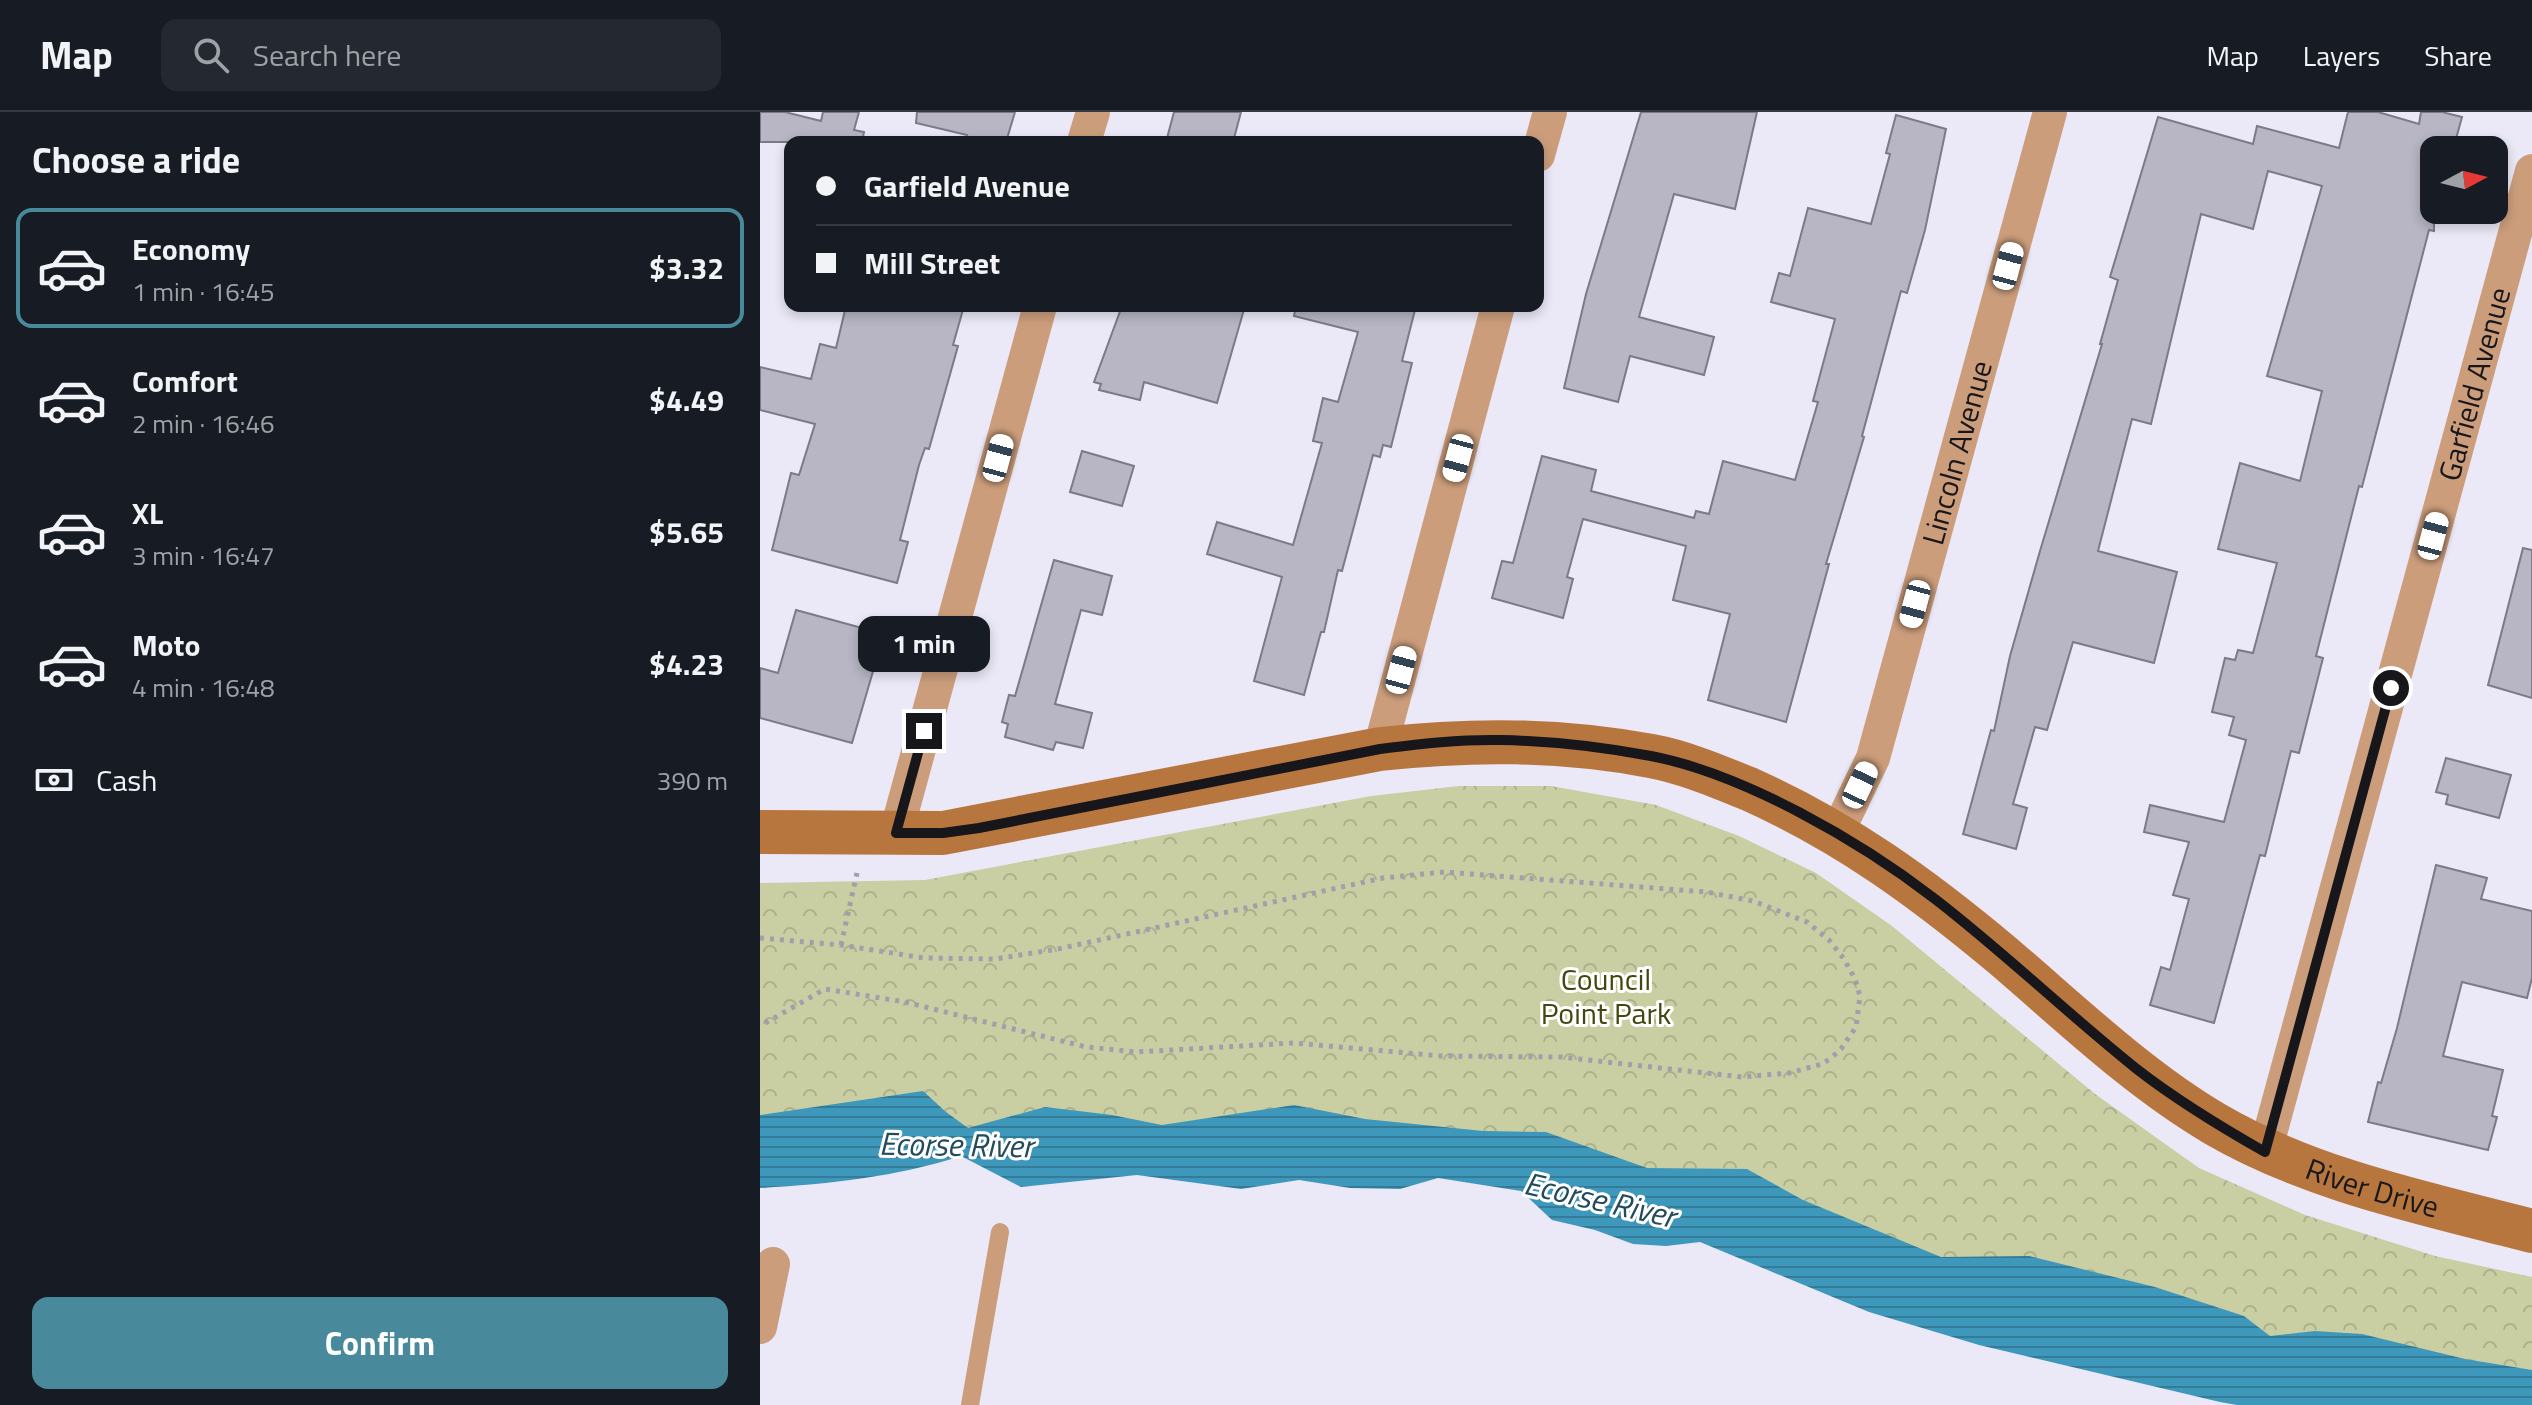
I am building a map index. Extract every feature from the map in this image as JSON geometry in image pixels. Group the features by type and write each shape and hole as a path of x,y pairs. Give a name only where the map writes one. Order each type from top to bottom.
{"street":[{"path":"1086,136 1093,112"},
{"path":"1543,136 1550,112"},
{"name":"Lincoln Avenue","path":"1837,833 1873,758 2050,112"},
{"name":"Garfield Avenue","path":"2265,1152 2532,171"},
{"path":"881,833 1038,312"},
{"path":"1380,749 1496,312"},
{"name":"River Drive","path":"760,832 943,833 1380,749 1442,742 1500,740 1653,756 1715,775 1784,805 1883,861 1935,899 2139,1071 2211,1122 2265,1152 2311,1170 2532,1231"},
{"path":"760,1327 773,1264"}],"lane":[{"path":"970,1405 1000,1232"}],"path":[{"path":"841,945 881,833"},
{"path":"760,938 841,945 924,958 995,959 1058,949 1383,878 1444,872 1707,892 1753,901 1807,922 1829,940 1844,959 1860,996 1856,1027 1831,1058 1822,1064 1789,1073 1742,1077 1561,1057 1441,1056 1294,1043 1136,1052 1086,1047 905,1002 825,989 760,1026"}],"green space":[{"name":"Council Point Park","path":"1459,786 1551,786 1656,805 1739,836 1816,873 1892,926 2095,1094 2199,1168 2305,1215 2435,1256 2532,1277 2532,1405 1483,1172 760,1144 760,883 925,880 1371,796"}],"water":[{"name":"Ecorse River","path":"923,1091 968,1128 1045,1107 1162,1125 1294,1105 1365,1119 1483,1131 1546,1132 1647,1168 1747,1169 1803,1200 1941,1257 2029,1256 2155,1287 2244,1316 2270,1336 2315,1331 2362,1334 2465,1359 2532,1370 2532,1405 2237,1405 2220,1402 1979,1345 1869,1312 1700,1242 1666,1246 1633,1244 1595,1230 1552,1220 1521,1191 1438,1178 1400,1189 1350,1188 1299,1180 1241,1189 1137,1175 1021,1187 961,1156 862,1178 760,1188 760,1115"}],"building":[{"path":"760,112 785,112 821,121 823,112 859,112 854,130 864,132 863,136 784,136 784,142 760,142"},
{"path":"917,112 1015,112 1008,136 967,136 916,123"},
{"path":"1174,112 1241,112 1235,136 1168,136"},
{"path":"1641,112 1757,112 1735,209 1674,194 1639,317 1714,337 1704,375 1630,356 1618,402 1564,388 1586,294"},
{"path":"2348,112 2378,112 2419,124 2421,112 2442,112 2462,117 2457,136 2420,136 2420,224 2434,224 2434,231 2429,230 2362,487 2359,486 2316,656 2323,658 2299,753 2291,751 2265,856 2260,855 2214,1023 2150,1005 2161,967 2170,970 2189,899 2173,895 2189,842 2144,832 2150,805 2224,822 2246,740 2229,735 2234,717 2212,712 2225,658 2235,660 2238,650 2253,653 2277,563 2218,549 2240,463 2300,481 2322,391 2267,376 2322,186 2268,171 2253,229 2201,214 2151,424 2132,419 2098,551 2177,572 2154,663 2073,642 2047,730 2035,727 2013,804 2027,808 2016,849 1963,834 1991,730 1994,731 2010,656 2102,344 2118,280 2110,277 2158,117 2253,144 2257,126 2339,148"},
{"path":"1896,115 1946,129 1925,230 1907,293 1901,291 1786,722 1708,700 1730,614 1673,600 1686,546 1583,519 1567,577 1573,579 1563,618 1492,598 1502,561 1513,563 1542,456 1596,470 1591,491 1694,518 1696,511 1709,514 1723,461 1795,480 1818,402 1813,401 1835,319 1771,302 1779,273 1790,276 1808,208 1871,224 1890,154 1886,153"},
{"path":"845,312 962,312 953,345 958,346 929,449 925,448 919,465 900,540 908,542 897,583 772,550 791,473 799,475 815,424 760,410 760,367 811,379 820,344 836,348"},
{"path":"1120,312 1243,312 1217,403 1144,382 1140,400 1099,390 1101,384 1094,382"},
{"path":"1295,312 1414,312 1402,361 1412,363 1391,447 1383,445 1380,457 1373,455 1304,695 1254,681 1282,577 1207,554 1217,522 1293,545 1322,443 1313,441 1323,398 1338,402 1358,332 1294,316"},
{"path":"1082,451 1134,466 1122,506 1070,492"},
{"path":"2523,548 2532,550 2532,698 2488,685"},
{"path":"1054,560 1112,576 1102,615 1081,610 1055,704 1092,713 1083,748 1056,742 1053,750 1005,737 1008,724 1002,722 1009,695 1015,696"},
{"path":"796,610 884,634 852,743 760,718 760,668 778,673"},
{"path":"2446,758 2511,775 2499,818 2446,804 2448,795 2436,792"},
{"path":"2436,865 2487,878 2481,899 2532,911 2532,978 2527,998 2462,982 2443,1056 2503,1070 2492,1116 2497,1117 2488,1150 2368,1122 2397,1028"}],"route":[{"path":"924,731 896,833 943,833 979,828 1380,749 1442,742 1500,740 1592,748 1653,756 1715,775 1784,805 1883,861 1935,899 2139,1071 2211,1122 2265,1152 2391,688"}]}
